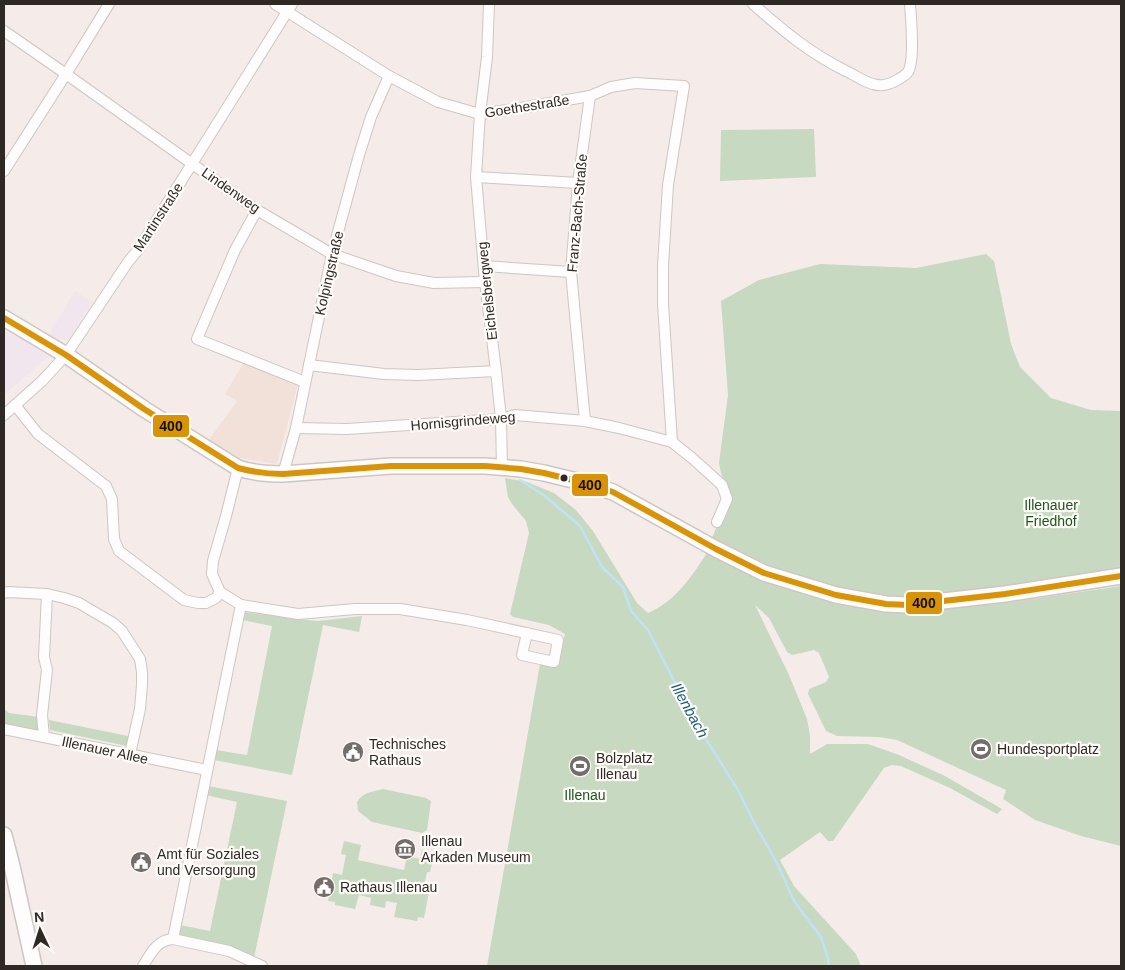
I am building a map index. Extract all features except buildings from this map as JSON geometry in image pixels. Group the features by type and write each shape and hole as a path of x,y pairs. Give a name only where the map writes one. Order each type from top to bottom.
{"main road":[{"path":"4,318 66,355 144,409 238,468 246,471 283,474 391,466 485,466 544,473 572,479 613,492 708,545 764,573 836,595 886,604 908,605 1004,594 1121,576"},
{"path":"4,835 8,867 34,966"}],"street":[{"path":"4,171 109,4"},
{"name":"Goethestraße","path":"276,4 290,8 389,76 438,102 480,114 590,96 611,87 635,83 684,86 668,185 663,266 663,304 672,442"},
{"name":"Eichelsbergweg","path":"489,4 487,57 480,114 476,177 485,282 496,371 502,468"},
{"path":"754,4 782,29 824,60 874,85 895,82 909,71 912,54 910,4"},
{"name":"Martinstraße","path":"4,415 42,382 66,355 138,250 290,8"},
{"name":"Lindenweg","path":"4,31 257,210 332,254 396,276 434,283 485,282"},
{"name":"Kolpingstraße","path":"283,474 296,428 332,254 371,117 389,76"},
{"name":"Franz-Bach-Straße","path":"585,421 570,272 578,183 590,96"},
{"path":"476,177 578,183"},
{"path":"257,210 235,250 197,339 305,382"},
{"path":"484,266 570,272"},
{"path":"309,365 384,374 418,375 496,371"},
{"path":"15,406 38,434 106,486 112,499 114,539 119,550 184,600 206,603 216,598 220,592"},
{"name":"Hornisgrindeweg","path":"296,428 347,429 500,419 515,415 585,421 619,428 672,442 722,485 727,499 717,522"},
{"path":"238,468 213,561 212,574 220,592 240,605 298,614 355,609 400,609 467,620 527,634"},
{"path":"4,593 47,594 79,602 113,623 122,631 140,659 142,685 140,709 130,754"},
{"path":"44,737 42,715 47,670 44,657 47,594"},
{"path":"173,938 240,605"},
{"name":"Illenauer Allee","path":"4,729 207,770"},
{"path":"143,966 153,948 173,938 229,951 262,966"}],"shaded area":[{"path":"75,291 92,302 67,341 61,339 52,353 4,395 4,326 41,345"},
{"path":"244,362 298,384 277,464 239,458 208,441 237,401 225,394"}],"green space":[{"path":"814,129 816,177 720,181 721,130"},
{"name":"Illenauer Friedhof","path":"986,254 994,261 1011,344 1020,367 1051,398 1091,410 1121,411 1121,570 994,590 929,596 882,596 849,593 774,571 741,556 712,538 729,497 719,463 728,395 721,301 759,280 820,264 916,268"},
{"name":"Illenau","path":"506,478 527,482 554,493 576,510 593,531 637,603 648,613 667,602 683,586 708,551 777,585 831,602 860,607 929,611 1003,603 1121,586 1121,846 1081,836 1035,820 1003,799 1006,790 897,740 879,737 837,736 826,731 808,694 809,689 826,682 829,677 819,653 814,650 792,655 787,652 769,618 755,605 789,675 807,719 810,736 810,754 827,744 868,744 899,755 945,776 1002,809 997,814 950,788 901,766 892,765 884,768 833,841 828,841 820,832 780,860 794,886 856,954 861,966 487,966 540,664 558,667 565,634 549,625 513,617 510,614 529,533 526,521 508,497"},
{"path":"244,612 318,621 362,616 359,632 323,625 292,775 214,760 216,750 247,755 272,626 242,620"},
{"path":"4,709 9,713 39,717 40,728 33,730 4,724"},
{"path":"49,720 133,737 131,743 127,746 50,730"},
{"path":"208,786 287,801 254,958 183,938 179,933 180,925 210,931 237,802 206,795"},
{"path":"383,789 426,798 431,801 427,830 422,833 372,822 358,811 357,802 362,796"},
{"path":"344,841 361,845 358,860 404,870 407,856 420,859 422,850 430,852 429,858 433,859 430,872 427,872 423,890 429,892 424,918 418,917 417,921 394,917 397,903 386,901 385,908 370,905 371,898 359,895 355,909 335,905 335,902 328,901 333,873 342,875 346,855 341,854"}],"waterway":[{"name":"Illenbach","path":"520,480 545,496 580,526 602,567 623,587 631,611 648,630 697,725 738,790 777,863 794,901 821,937 829,966"}],"transit line":[{"name":"400","path":"4,318 66,355 144,409 238,468 283,474 391,466 485,466 544,473 613,492 716,549 764,573 836,595 886,604 908,605 1005,594 1121,576"}],"place":[{"name":"Hundesportplatz","path":"981,749"},
{"name":"Technisches Rathaus","path":"353,752"},
{"name":"Bolzplatz Illenau","path":"580,766"},
{"name":"Illenau Arkaden Museum","path":"405,849"},
{"name":"Amt für Soziales und Versorgung","path":"141,862"},
{"name":"Rathaus Illenau","path":"324,887"}]}
